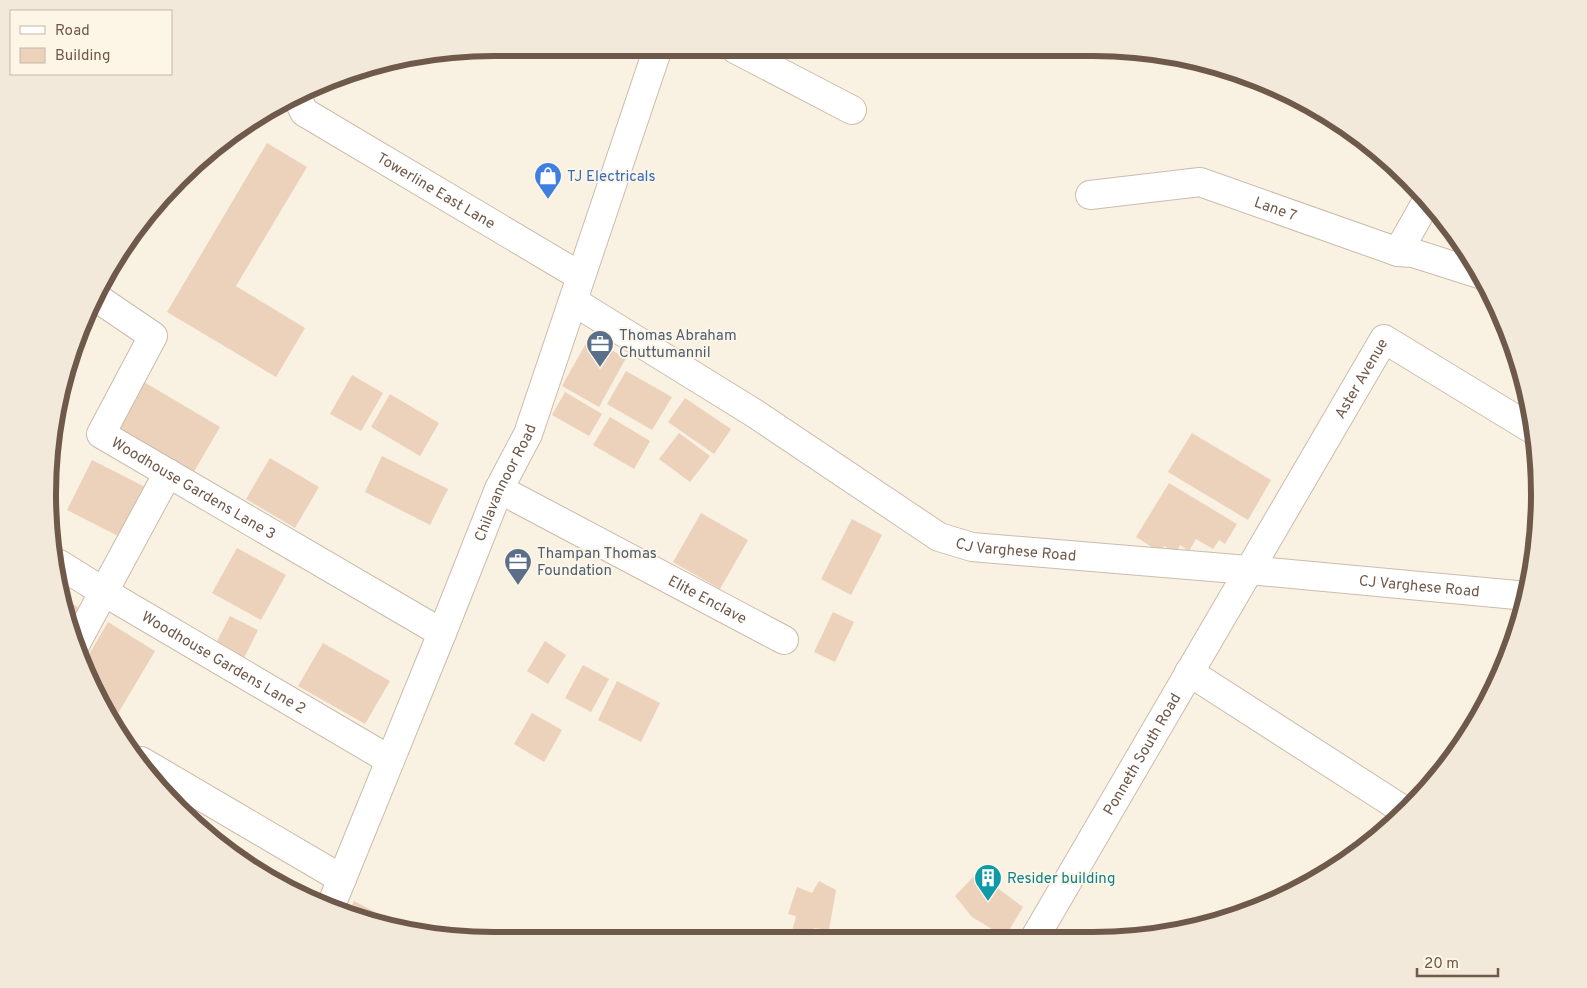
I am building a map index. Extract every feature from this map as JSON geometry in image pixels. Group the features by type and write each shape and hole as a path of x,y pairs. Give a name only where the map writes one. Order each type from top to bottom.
{"street":[{"name":"Chilavannoor Road","path":"333,901 499,489 528,434 655,56"},
{"path":"749,56 852,110"},
{"name":"Towerline East Lane","path":"299,101 304,112 577,288"},
{"name":"Lane 7","path":"1090,195 1200,182 1398,252 1413,253 1470,272"},
{"path":"1398,252 1424,207"},
{"name":"CJ Varghese Road","path":"577,288 754,413 939,536 972,547 1519,595"},
{"name":"Woodhouse Gardens Lane 3","path":"101,301 153,336 101,434 442,633"},
{"name":"Aster Avenue","path":"1248,570 1384,339 1525,425"},
{"path":"80,637 168,473"},
{"name":"Elite Enclave","path":"499,489 784,640"},
{"name":"Woodhouse Gardens Lane 2","path":"63,566 390,760"},
{"name":"Ponneth South Road","path":"1038,932 1248,570"},
{"path":"1189,672 1399,807"},
{"path":"154,768 342,879"}],"building":[{"path":"267,143 307,167 236,286 305,328 276,377 167,312"},
{"path":"589,338 626,358 599,407 562,386"},
{"path":"626,371 672,397 652,430 607,404"},
{"path":"352,375 383,393 361,431 330,414"},
{"path":"144,382 220,427 192,475 116,430"},
{"path":"565,392 602,414 589,436 552,415"},
{"path":"390,394 439,423 420,456 371,427"},
{"path":"685,398 731,429 714,454 668,422"},
{"path":"610,417 650,441 634,469 593,445"},
{"path":"679,433 710,456 690,482 659,459"},
{"path":"1192,433 1271,480 1248,520 1168,472"},
{"path":"382,456 448,489 430,525 365,492"},
{"path":"270,458 319,487 295,528 246,499"},
{"path":"92,460 149,489 124,539 67,510"},
{"path":"1169,483 1237,524 1225,544 1219,540 1213,549 1196,539 1189,551 1180,545 1176,553 1164,546 1160,552 1136,537"},
{"path":"701,513 748,540 720,589 673,562"},
{"path":"852,519 882,535 851,595 821,579"},
{"path":"237,548 286,575 261,620 212,593"},
{"path":"70,602 79,608 74,616"},
{"path":"833,612 854,622 835,662 814,652"},
{"path":"230,616 258,630 244,658 216,643"},
{"path":"108,622 155,651 117,716 101,688 88,657"},
{"path":"545,641 566,655 548,684 527,671"},
{"path":"323,643 390,681 365,724 298,686"},
{"path":"583,665 609,679 591,712 565,698"},
{"path":"617,681 660,703 641,742 598,720"},
{"path":"532,713 562,730 544,762 514,744"},
{"name":"Resider building","path":"977,873 1023,907 1008,932 997,932 972,917 955,896"},
{"path":"819,881 836,890 829,930 814,928 814,932 792,932 796,916 788,914 797,887 812,893"},
{"path":"354,901 379,914 378,916 351,908"}],"place":[{"name":"TJ Electricals","path":"548,200"},
{"name":"Thomas Abraham Chuttumannil","path":"600,368"},
{"name":"Thampan Thomas Foundation","path":"518,586"},
{"name":"Resider building","path":"988,902"}]}
